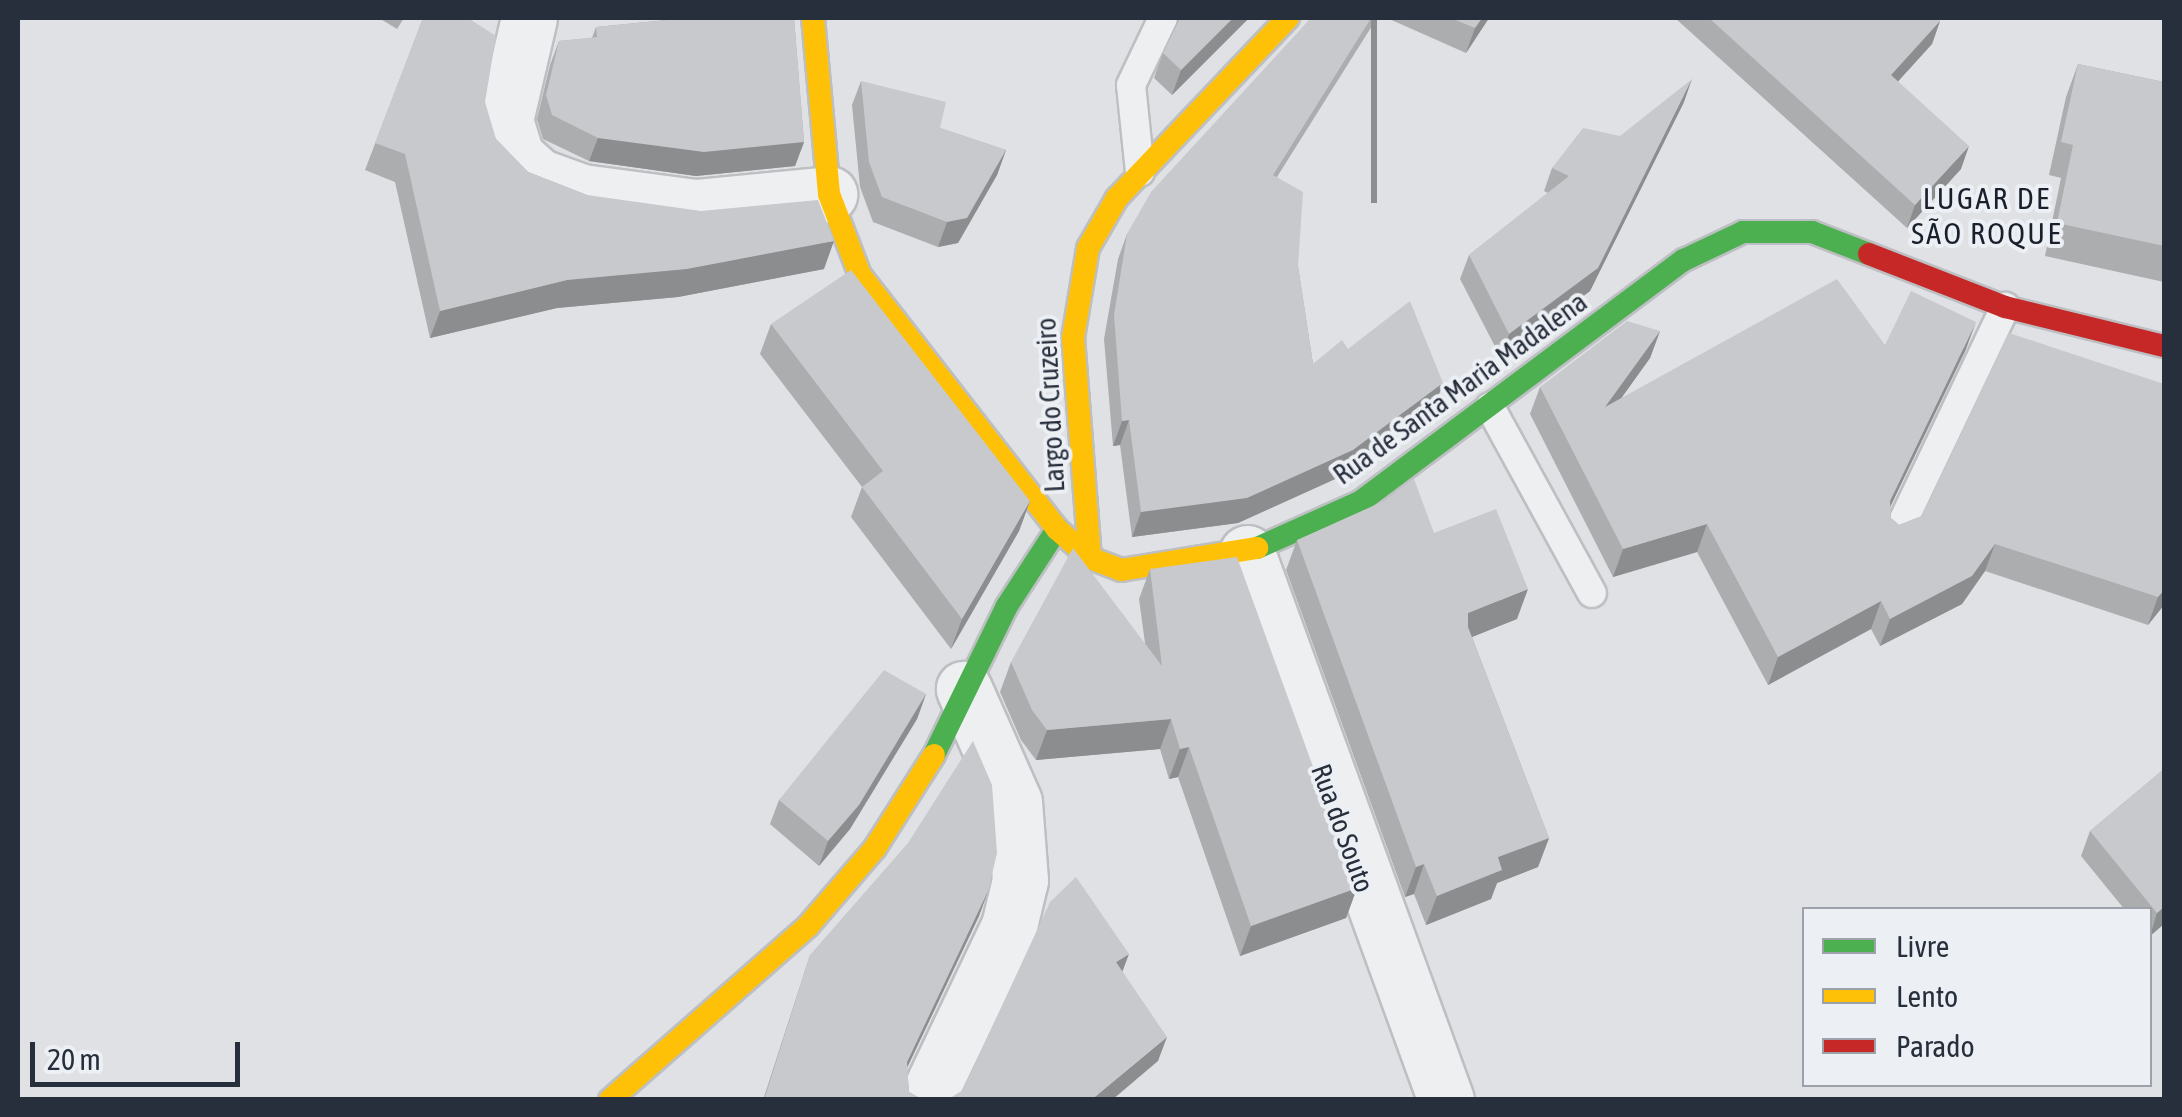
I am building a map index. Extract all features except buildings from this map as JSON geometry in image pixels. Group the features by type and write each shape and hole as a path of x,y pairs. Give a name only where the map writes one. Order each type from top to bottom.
{"main road":[{"name":"Rua de Santa Maria Madalena","path":"813,18 829,194 860,275 892,322 1057,529 1090,558 1137,570 1246,553 1360,502 1684,260 1743,232 1812,232 2005,308 2164,346"},
{"name":"Largo do Cruzeiro","path":"1090,558 1074,313 1088,248 1117,198 1288,18"},
{"path":"610,1100 712,1016 844,886 918,782 1006,606 1057,529"}],"street":[{"path":"529,18 504,120 516,156 538,176 582,192 709,208 829,194"},
{"name":"Rua do Souto","path":"1246,553 1446,1100"},
{"path":"926,1100 1009,926 1020,880 1014,802 964,689"}],"lane":[{"path":"1140,172 1131,85 1163,18"},
{"path":"1896,536 2005,308"},
{"path":"1490,407 1592,592"}],"traffic: fast":[{"path":"1257,548 1360,502 1684,260 1743,232 1812,232 1869,254"},
{"path":"934,755 1007,606 1057,529"}],"traffic: slow":[{"path":"813,18 829,194 860,275 1057,529 1090,558 1121,570 1257,548"},
{"path":"1090,558 1073,338 1088,248 1117,198 1288,18"},
{"path":"610,1100 808,926 875,848 934,755"}],"traffic: jam":[{"path":"1869,254 2005,307 2164,346"}],"district":[{"name":"LUGAR DE SÃO ROQUE","path":"1987,215"}]}
